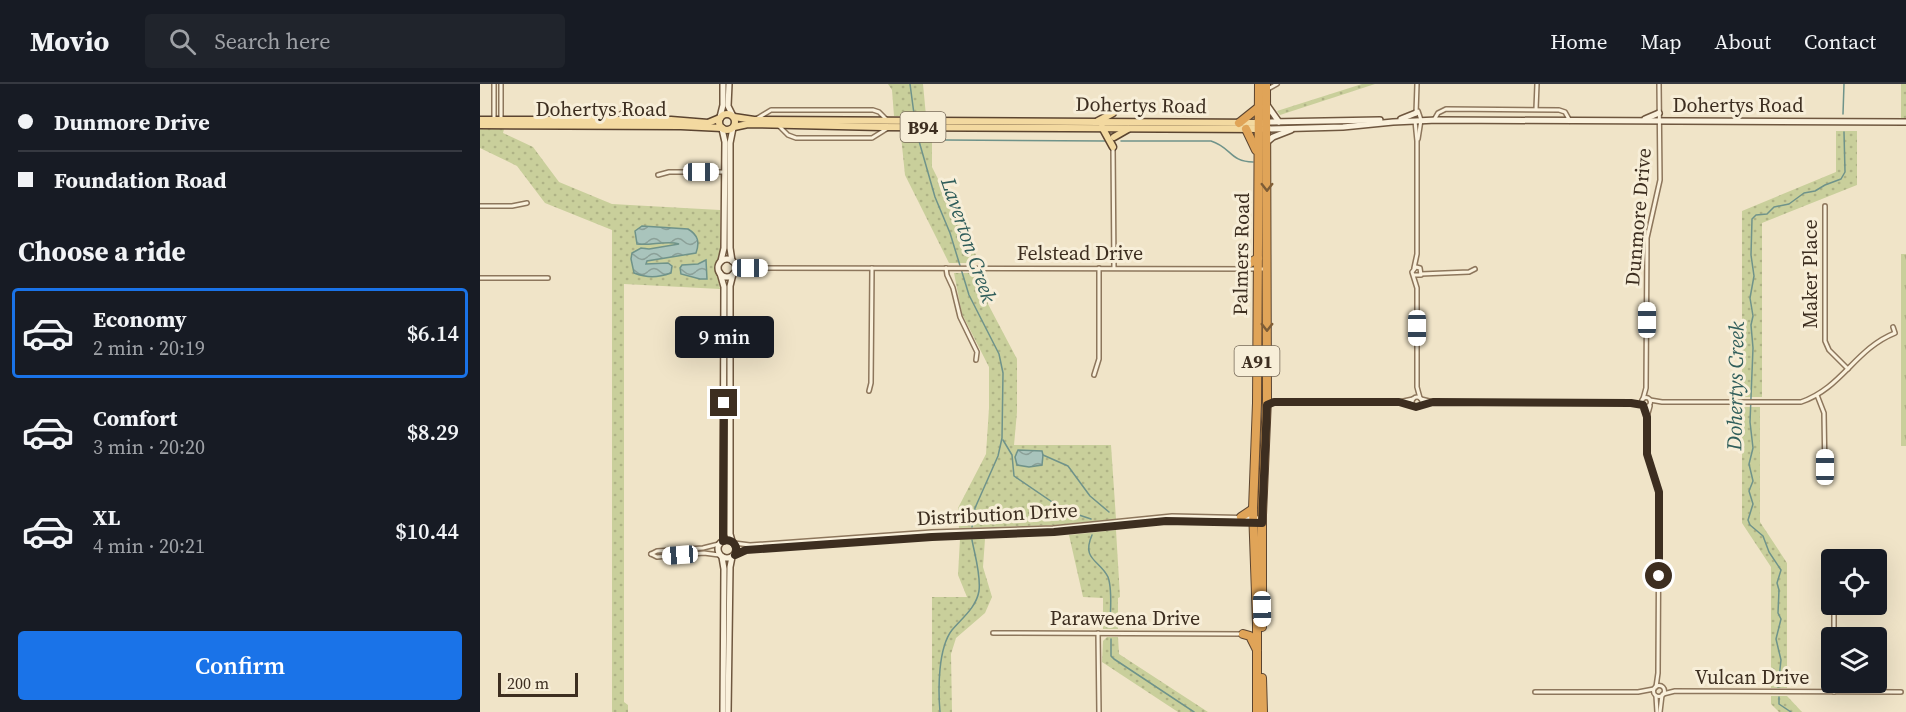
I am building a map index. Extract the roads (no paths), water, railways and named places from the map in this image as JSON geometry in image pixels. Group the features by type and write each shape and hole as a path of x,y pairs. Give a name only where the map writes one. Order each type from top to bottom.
{"highway":[{"name":"Palmers Road","path":"1259,84 1267,142 1269,402 1253,519 1261,634 1263,712"},
{"name":"Palmers Road","path":"1262,105 1265,87"},
{"path":"1239,123 1262,105"},
{"name":"Palmers Road","path":"1257,712 1257,651 1261,634 1257,622 1253,519 1258,285 1250,268 1258,258 1258,154 1263,126"},
{"path":"1246,129 1258,154"},
{"path":"1250,268 1258,258"},
{"path":"1243,634 1252,630 1257,622"},
{"path":"1243,634 1250,636 1257,651"}],"main road":[{"path":"1097,121 1113,110 1122,121"},
{"name":"B94","path":"720,118 726,114 733,116"},
{"name":"Dohertys Road","path":"733,116 754,120 889,124 1102,127 1122,121 1239,123 1263,126"},
{"path":"733,116 735,122 733,127"},
{"name":"Dohertys Road","path":"578,123 606,120 687,120 708,123 720,118"},
{"path":"720,118 719,124 722,128"},
{"name":"Dohertys Road","path":"480,120 722,128"},
{"name":"Dohertys Road","path":"480,125 497,121"},
{"name":"Dohertys Road","path":"733,127 744,124 778,126 1097,121 1131,127 1246,129 1263,126"},
{"name":"B94","path":"722,128 727,130 733,127"},
{"path":"1102,127 1113,147"},
{"path":"1114,137 1131,127"}],"street":[{"path":"720,118 723,105 723,84"},
{"path":"729,84 728,106 733,116"},
{"path":"1265,87 1277,84"},
{"path":"1417,84 1417,110 1414,122 1417,141 1417,254 1421,275 1417,288"},
{"path":"1536,110 1537,84"},
{"name":"Dunmore Drive","path":"1643,406 1646,388 1647,238 1660,180 1659,84"},
{"path":"494,86 501,86 497,121 494,86"},
{"path":"1262,105 1279,122"},
{"name":"Dohertys Road","path":"606,120 633,109 636,110 641,120"},
{"name":"Dohertys Road","path":"1434,120 1438,113 1446,109 1562,110 1569,116 1570,121"},
{"name":"Dohertys Road","path":"754,120 762,113 771,110 873,110 879,112 889,124 872,138 790,136 778,126"},
{"path":"1384,120 1404,119 1417,110"},
{"path":"1417,110 1421,122 1417,141"},
{"path":"1605,121 1652,118 1659,113"},
{"name":"Dohertys Road","path":"1263,126 1279,122 1384,120 1393,122"},
{"name":"Dohertys Road","path":"1263,126 1343,127 1393,122 1454,121 1906,122"},
{"name":"Dohertys Road","path":"1421,122 1454,121"},
{"path":"1114,124 1114,268"},
{"path":"727,449 724,287 718,268 724,255 730,143 733,127"},
{"path":"722,128 725,142 727,226 734,273 730,286 727,488 730,534 736,549 730,567 725,712"},
{"path":"1267,142 1273,136 1299,128"},
{"path":"658,176 669,172 724,172"},
{"path":"480,206 518,206 527,203"},
{"name":"Maker Place","path":"1825,206 1825,341 1829,350 1848,369"},
{"path":"1417,254 1412,272 1417,288 1417,387 1420,405"},
{"path":"721,261 727,259 733,261"},
{"name":"Felstead Drive","path":"733,261 750,268"},
{"name":"Felstead Drive","path":"734,273 750,268 1267,268"},
{"path":"869,391 872,268"},
{"path":"946,268 946,275 953,288 960,317 977,352 976,360"},
{"path":"1094,375 1099,359 1099,268"},
{"path":"1414,268 1435,272"},
{"path":"1414,275 1435,272 1469,272 1475,269"},
{"path":"720,273 728,276 734,273"},
{"path":"480,278 548,278"},
{"path":"1631,403 1650,399 1662,402 1794,403 1817,395 1831,386 1874,343 1895,333 1893,327"},
{"path":"1413,405 1417,387"},
{"name":"Dunmore Drive","path":"1646,388 1650,406"},
{"path":"1817,395 1824,413 1825,476"},
{"path":"1269,402 1399,402 1420,398 1433,402"},
{"path":"1399,402 1413,405 1433,402 1631,403 1643,406 1662,402"},
{"path":"1643,406 1647,417"},
{"path":"1650,406 1647,417 1647,454 1659,492 1658,673 1655,688 1659,712"},
{"path":"725,712 724,568 718,550 721,543 727,488"},
{"path":"1179,516 1179,521"},
{"name":"Distribution Drive","path":"733,556 746,550 1035,531 1179,516 1253,519"},
{"path":"1192,516 1192,521"},
{"path":"1202,516 1202,522"},
{"name":"Distribution Drive","path":"733,542 750,545 948,531 1062,532 1179,521 1253,519"},
{"path":"1120,521 1120,526"},
{"path":"1062,527 1062,532"},
{"path":"948,531 949,536"},
{"path":"918,533 918,538"},
{"path":"830,538 830,543"},
{"path":"733,542 703,548 657,551 651,554 657,557 704,553 733,556"},
{"name":"Paraweena Drive","path":"993,633 1261,634"},
{"path":"1097,712 1098,633"},
{"path":"1658,673 1663,694 1659,712"},
{"name":"Vulcan Drive","path":"1638,692 1655,688 1675,691 1821,692"},
{"name":"Vulcan Drive","path":"1638,692 1655,695 1675,691"},
{"path":"1535,692 1638,692"},
{"name":"Vulcan Drive","path":"1887,692 1901,692"}],"water":[{"path":"642,226 688,229 697,239 696,253 647,261 646,264 668,263 672,266 671,273 666,275 652,277 634,273 632,253 641,248 649,249 679,244 637,244 635,231"},
{"path":"706,260 707,279 681,274 682,265 698,264"},
{"path":"1018,450 1042,451 1042,465 1029,467 1017,465 1015,457"}],"waterway":[{"name":"Laverton Creek","path":"910,84 914,114"},
{"name":"Dohertys Creek","path":"1843,114 1844,84"},
{"name":"Dohertys Creek","path":"1778,687 1781,660 1776,639 1781,619 1778,613 1777,583 1781,570 1769,552 1763,536 1750,525 1748,520 1753,504 1749,491 1753,481 1749,464 1753,448 1750,422 1753,348 1751,325 1753,316 1750,298 1754,276 1751,255 1752,219 1756,215 1767,214 1774,207 1789,204 1804,193 1815,191 1841,179 1845,172 1844,132"},
{"name":"Laverton Creek","path":"917,134 935,197 950,233 969,295 999,354 1003,373 1002,438 998,456 975,508 972,527"},
{"path":"918,134 931,140"},
{"path":"945,140 1105,141"},
{"path":"1121,141 1211,141 1240,160 1253,162"},
{"path":"1003,440 1012,455 1014,476 1064,510 1091,519"},
{"path":"1043,455 1068,466 1090,496 1109,512"},
{"path":"1092,535 1089,543 1090,555 1105,571 1110,583 1110,626"},
{"name":"Laverton Creek","path":"940,712 939,681 944,647 952,630 972,608 979,591 972,540"},
{"path":"1111,639 1111,656 1114,659 1194,712"},
{"name":"Dohertys Creek","path":"1779,697 1779,704 1791,712"}]}
